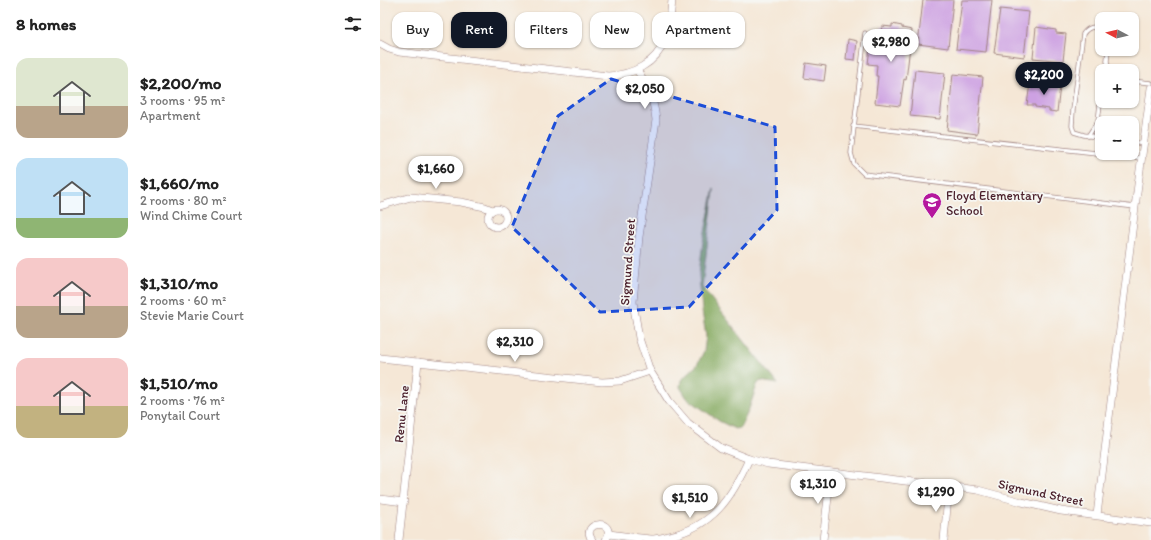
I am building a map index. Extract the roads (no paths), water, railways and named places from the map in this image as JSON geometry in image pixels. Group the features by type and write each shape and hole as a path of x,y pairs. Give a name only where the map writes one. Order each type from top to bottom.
{"street":[{"path":"380,44 399,52 619,76 637,70 652,60 659,51 665,41 672,0"},
{"name":"Sigmund Street","path":"637,70 652,98 656,120 639,236 633,302 639,338 650,371 670,401 688,423 721,448 749,459 768,464 978,490 1061,511 1151,523"},
{"path":"1097,515 1151,88"},
{"path":"380,206 411,197 461,202 492,210"},
{"path":"380,358 602,382 620,382 650,371"},
{"name":"Renu Lane","path":"399,540 418,362"},
{"path":"592,540 590,536 591,529 598,524 606,526 608,537 653,539 684,533 705,522 722,506 738,484 749,459"},
{"path":"823,540 831,472"},
{"path":"944,540 949,486"},
{"path":"380,499 404,502"}],"lane":[{"path":"1095,26 1087,28 1083,34 1072,126 1074,132 1095,137"},
{"path":"865,33 851,153 854,164 864,174 1135,207"},
{"path":"1139,82 1151,84"},
{"path":"1088,136 1098,120 1100,108"},
{"path":"853,126 1141,158"},
{"path":"1139,143 1144,144"}],"place":[{"name":"Floyd Elementary School","path":"932,219"}]}
